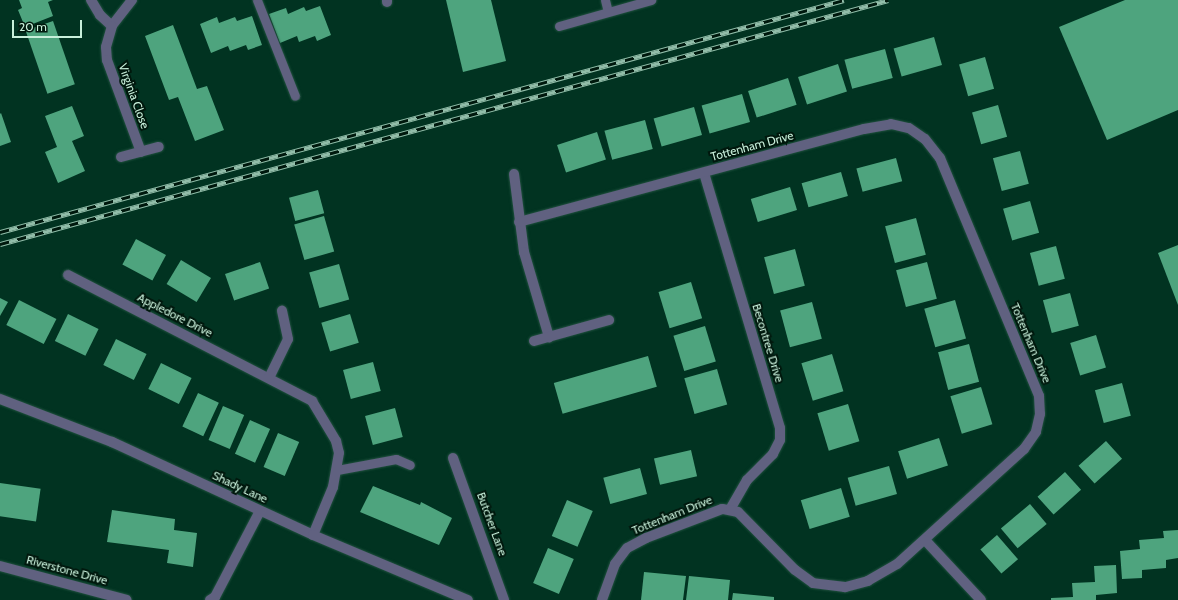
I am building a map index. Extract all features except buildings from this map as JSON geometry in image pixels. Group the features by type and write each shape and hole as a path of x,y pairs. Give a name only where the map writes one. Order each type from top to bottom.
{"street":[{"path":"91,0 100,15 112,26"},
{"name":"Virginia Close","path":"132,0 112,26 106,47 109,68 141,152"},
{"name":"Tottenham Drive","path":"519,222 864,129 891,124 918,132 936,150 1035,386 1040,414 1036,432 1024,449 897,564 868,581 845,587 823,585 803,578 744,517 730,509 694,518 627,548 615,564 602,600"},
{"path":"121,157 159,147"},
{"name":"Becontree Drive","path":"704,173 780,428 780,440 773,454 747,480 730,509"},
{"path":"514,174 524,252 549,337"},
{"name":"Appledore Drive","path":"68,275 306,396 317,407 338,446 337,470 314,535"},
{"path":"269,378 288,339 282,311"},
{"path":"534,341 609,320"},
{"name":"Shady Lane","path":"0,398 112,442 314,535 468,600"},
{"name":"Butcher Lane","path":"453,458 504,600"},
{"path":"210,600 216,596 260,511"},
{"path":"925,540 982,600"},
{"name":"Riverstone Drive","path":"0,566 127,600"}],"lane":[{"path":"257,0 295,96"},
{"path":"605,0 608,12"},
{"path":"559,26 651,0"},
{"path":"337,470 396,459 410,465"}],"railway":[{"path":"0,232 844,0"},
{"path":"0,244 888,0"}]}
